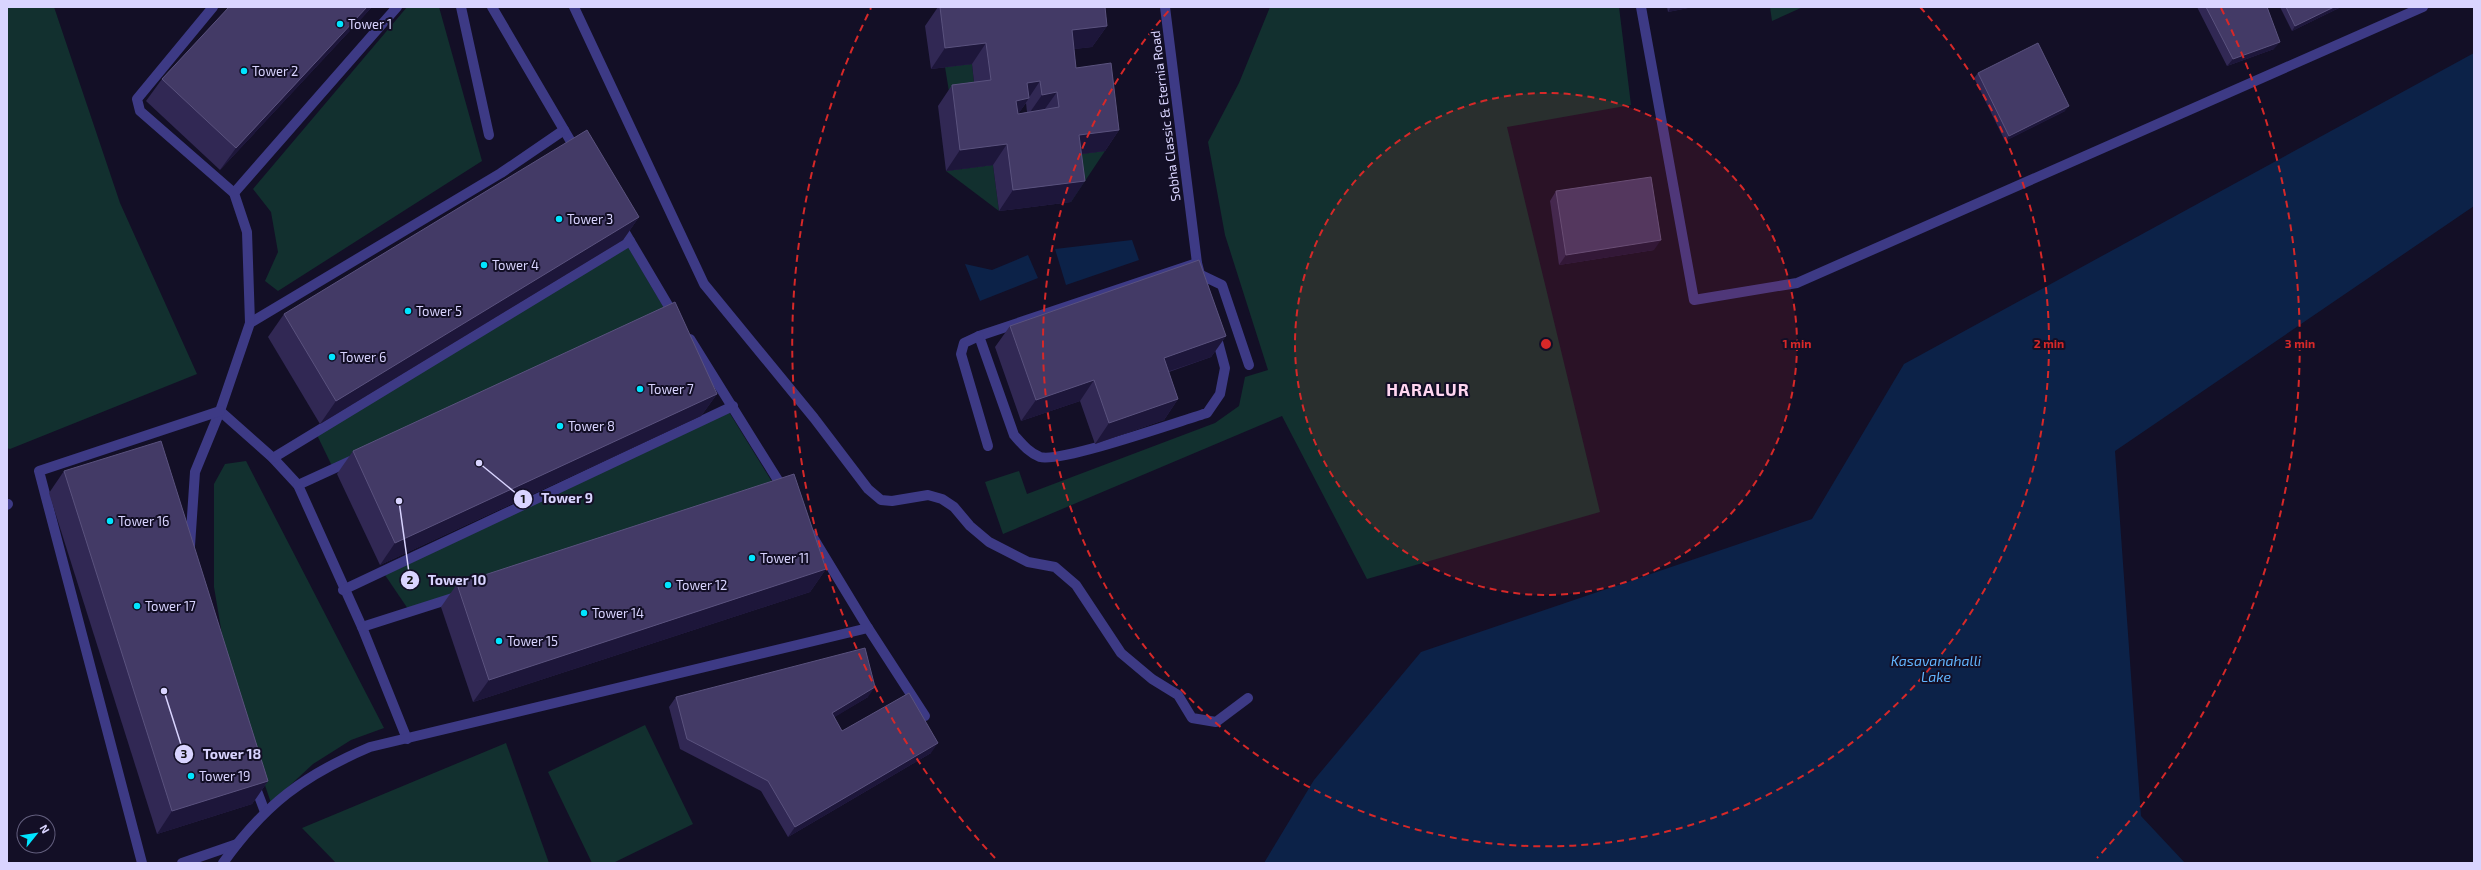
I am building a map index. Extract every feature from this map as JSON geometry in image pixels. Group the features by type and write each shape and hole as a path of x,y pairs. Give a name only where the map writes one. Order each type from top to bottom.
{"street":[{"path":"191,559 190,529 195,472 220,410 250,323 247,232 234,193 140,111 137,99 213,7"},
{"path":"234,193 397,7"},
{"path":"461,7 489,135"},
{"path":"492,7 584,162"},
{"path":"574,7 704,284 814,418 868,489 881,500 892,501 928,495 942,498 954,507 970,526 989,542 1028,562 1056,567 1076,585 1121,652 1152,679 1178,695 1192,718 1216,722 1248,698"},
{"name":"Sobha Classic & Eternia Road","path":"979,336 1014,435 1023,446 1041,457 1087,450 1207,413 1215,404 1223,382 1225,368 1196,263 1165,7"},
{"path":"1641,7 1694,300 1797,283 2422,7"},
{"path":"250,323 501,173 564,130"},
{"path":"615,215 669,314 684,330 733,406 783,493"},
{"path":"273,458 630,241"},
{"path":"988,446 961,354 964,343 979,336 1196,263"},
{"path":"1199,274 1222,285 1249,365"},
{"path":"343,590 733,406"},
{"path":"220,410 273,458 298,485 343,590 362,627 407,739"},
{"path":"142,863 39,471 220,410"},
{"path":"298,485 370,452"},
{"path":"804,522 868,628 925,716"},
{"path":"362,627 467,593"},
{"path":"223,863 264,812 298,784 344,758 370,747 868,628"},
{"path":"250,772 264,812"},
{"path":"182,863 237,844"}],"green space":[{"path":"7,7 54,7 120,203 197,374 10,449 7,448"},
{"path":"407,7 439,7 482,161 278,291 265,281 278,252 271,212 253,189"},
{"path":"1270,7 1619,7 1631,105 1507,127 1600,512 1367,579 1282,416 1003,534 985,482 1019,471 1027,494 1215,423 1239,406 1245,377 1268,370 1225,235 1208,142 1239,83"},
{"path":"1770,7 1803,7 1772,21"},
{"path":"972,64 976,101 951,104 945,67"},
{"path":"1105,151 1071,202 1065,156"},
{"path":"993,165 999,211 946,171"},
{"path":"628,247 667,313 332,466 317,435"},
{"path":"729,412 774,485 408,609 385,575"},
{"path":"246,461 384,728 351,740 313,764 271,803 230,682 214,587 214,484 225,464"},
{"path":"645,725 693,824 613,863 592,863 548,772"},
{"path":"506,743 549,863 336,863 302,828"}],"water":[{"name":"Kasavanahalli Lake","path":"2474,53 2474,206 2115,451 2141,816 2185,863 1264,863 1314,780 1421,652 1812,519 1904,364"},
{"path":"1132,240 1139,260 1066,285 1055,249"},
{"path":"1028,255 1038,278 980,301 965,264 992,270"}],"building":[{"name":"Tower 2","path":"229,7 367,7 236,148 162,79"},
{"path":"940,7 1105,7 1107,26 1072,30 1076,68 1111,63 1119,130 1079,135 1085,181 1013,190 1007,144 960,150 952,85 991,80 986,43 945,48","holes":["1040,81 1042,95 1057,92 1059,107 1018,114 1016,101 1029,98 1027,83"]},
{"path":"2206,7 2267,7 2280,42 2233,59"},
{"path":"2286,7 2334,7 2295,26"},
{"path":"2038,43 2069,106 2009,136 1978,73"},
{"path":"587,130 639,217 336,401 284,314"},
{"path":"1651,177 1661,240 1566,255 1556,191"},
{"path":"1199,260 1226,336 1164,358 1178,399 1109,423 1094,380 1036,400 1010,326"},
{"path":"675,302 717,394 395,543 353,451"},
{"path":"161,441 268,781 172,811 64,471"},
{"path":"794,474 826,569 489,680 457,584"},
{"path":"865,648 875,687 832,713 842,731 909,693 938,743 795,827 768,781 687,739 676,697"}],"place":[{"name":"Tower 1","path":"340,24"},
{"name":"Tower 2","path":"244,71"},
{"name":"Tower 3","path":"559,219"},
{"name":"Tower 4","path":"484,265"},
{"name":"Tower 5","path":"408,311"},
{"name":"Tower 6","path":"332,357"},
{"name":"Tower 7","path":"640,389"},
{"name":"Tower 8","path":"560,426"},
{"name":"Tower 9","path":"479,463"},
{"name":"Tower 10","path":"399,501"},
{"name":"Tower 16","path":"110,521"},
{"name":"Tower 11","path":"752,558"},
{"name":"Tower 12","path":"668,585"},
{"name":"Tower 17","path":"137,606"},
{"name":"Tower 14","path":"584,613"},
{"name":"Tower 15","path":"499,641"},
{"name":"Tower 18","path":"164,691"},
{"name":"Tower 19","path":"191,776"}],"district":[{"name":"HARALUR","path":"1428,390"}]}
